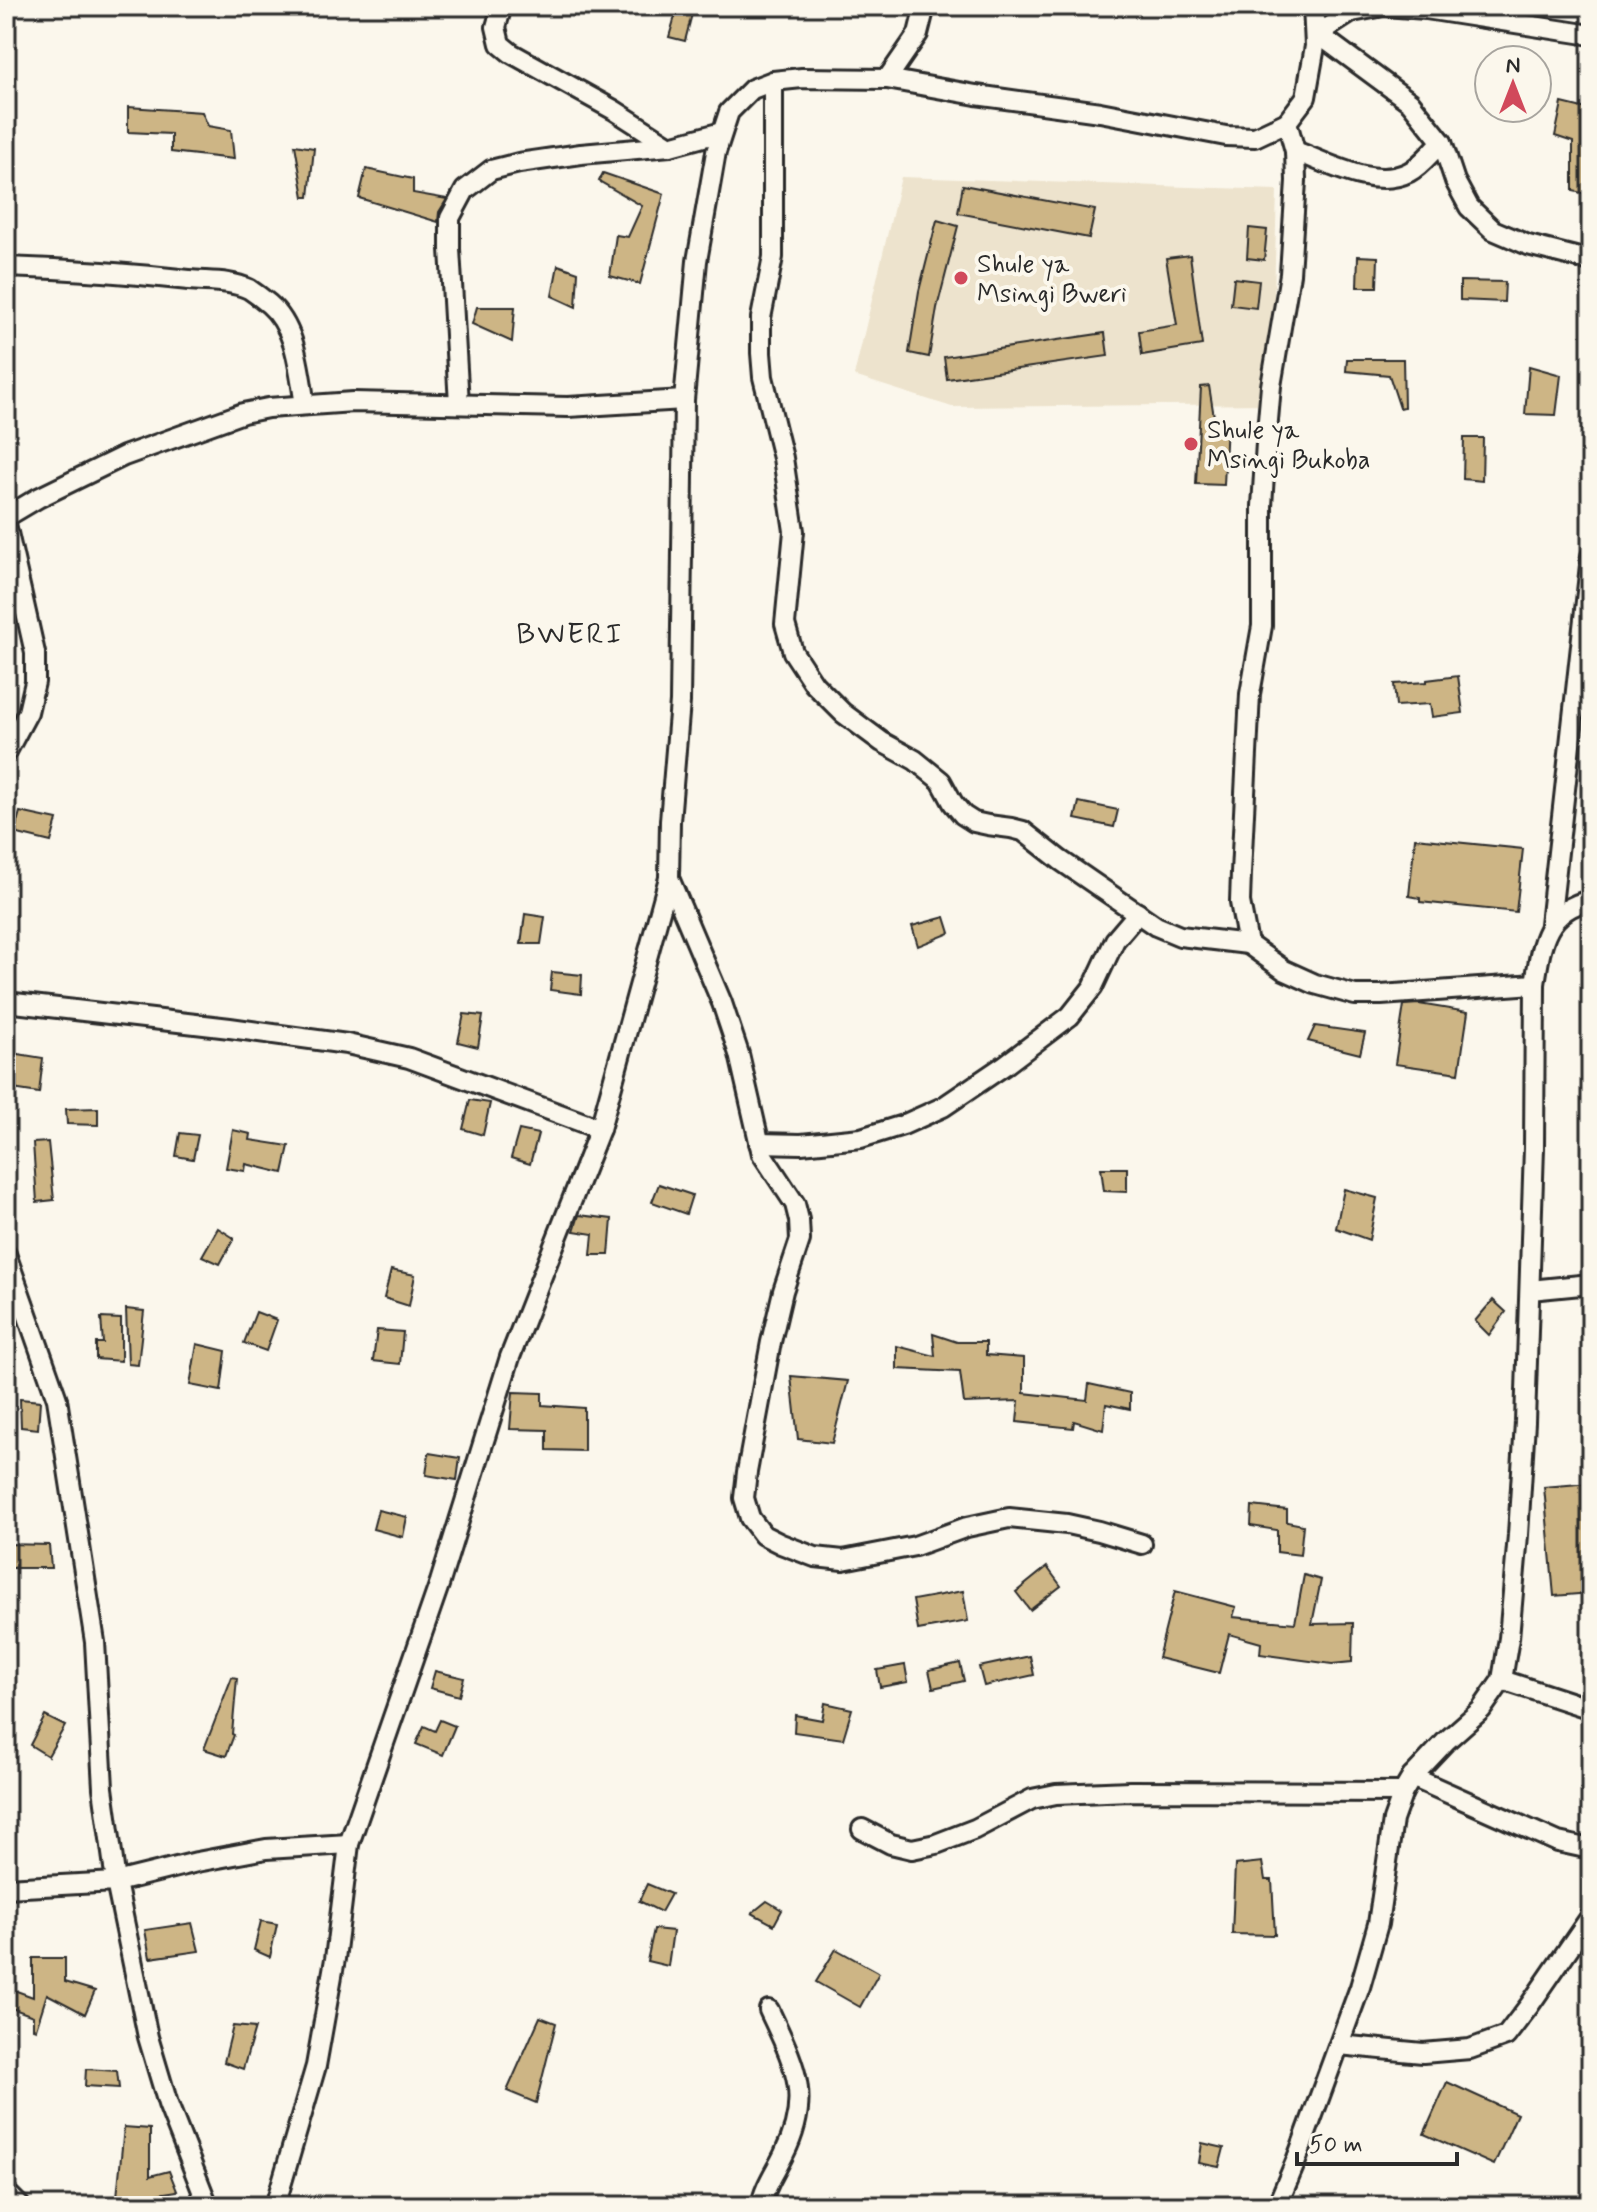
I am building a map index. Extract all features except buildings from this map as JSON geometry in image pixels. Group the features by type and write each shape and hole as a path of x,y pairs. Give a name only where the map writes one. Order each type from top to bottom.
{"street":[{"path":"502,6 496,27 500,44 670,146"},
{"path":"887,79 918,34 925,6"},
{"path":"1313,6 1318,34 1410,102 1442,142 1455,181 1469,207 1493,230 1528,245 1591,261"},
{"path":"275,2206 316,2066 335,1959 349,1844 440,1582 510,1357 600,1129 669,878 670,821 680,702 684,400 697,261 716,152 729,112 752,89 773,81 802,78 887,79 1100,112 1226,136 1255,137 1287,122 1306,97 1315,46 1313,6"},
{"path":"1318,34 1352,12 1384,6 1426,9 1591,35"},
{"path":"773,81 773,257 761,318 761,353 763,377 783,458 794,531 785,624 793,652 814,684 843,713 882,742 915,760 941,781 963,815 974,822 1023,831 1156,926 1180,936 1248,944 1284,970 1333,990 1355,995 1535,984"},
{"path":"1248,944 1240,902 1250,694 1262,626 1262,506 1271,386 1290,274 1296,181 1295,151 1287,122"},
{"path":"459,404 450,218 465,190 491,170 519,163 670,146 722,132"},
{"path":"1295,151 1355,173 1385,178 1410,172 1442,142"},
{"path":"6,267 147,274 221,282 248,289 270,305 282,320 294,347 305,405"},
{"path":"6,517 124,456 243,413 268,408 353,402 568,407 684,400"},
{"path":"6,524 35,653 35,682 28,712 6,753"},
{"path":"1277,2206 1360,1987 1378,1924 1393,1820 1408,1785 1446,1741 1481,1710 1502,1680 1518,1535 1530,1290 1535,984 1550,924 1591,556"},
{"path":"669,878 722,1003 739,1054 762,1154 795,1204 800,1240 783,1291 771,1342 747,1472 744,1498 750,1518 763,1535 781,1544 815,1557 843,1560 915,1546 967,1527 1009,1518 1067,1524 1142,1544"},
{"path":"1550,924 1576,903 1591,900"},
{"path":"759,1143 823,1143 861,1138 903,1125 943,1107 1070,1016 1093,987 1115,940 1138,913"},
{"path":"6,1002 347,1044 409,1058 600,1129"},
{"path":"6,1254 57,1399 95,1642 103,1788 116,1882 148,2037 168,2104 208,2206"},
{"path":"1530,1290 1591,1284"},
{"path":"1502,1680 1591,1709"},
{"path":"862,1829 891,1844 912,1849 936,1844 975,1829 1032,1799 1056,1794 1408,1785 1558,1842 1591,1847"},
{"path":"6,1888 116,1882 266,1849 349,1844"},
{"path":"1339,2045 1423,2053 1470,2049 1506,2036 1591,1916"},
{"path":"761,2206 796,2128 799,2107 799,2084 791,2056 769,2010"},
{"path":"6,2192 20,2206"}],"shaded area":[{"path":"901,177 1277,190 1271,404 952,407 854,376"}],"place":[{"name":"Shule ya Msingi Bweri","path":"961,278"},
{"name":"Shule ya Msingi Bukoba","path":"1191,444"}],"district":[{"name":"BWERI","path":"570,633"}]}
